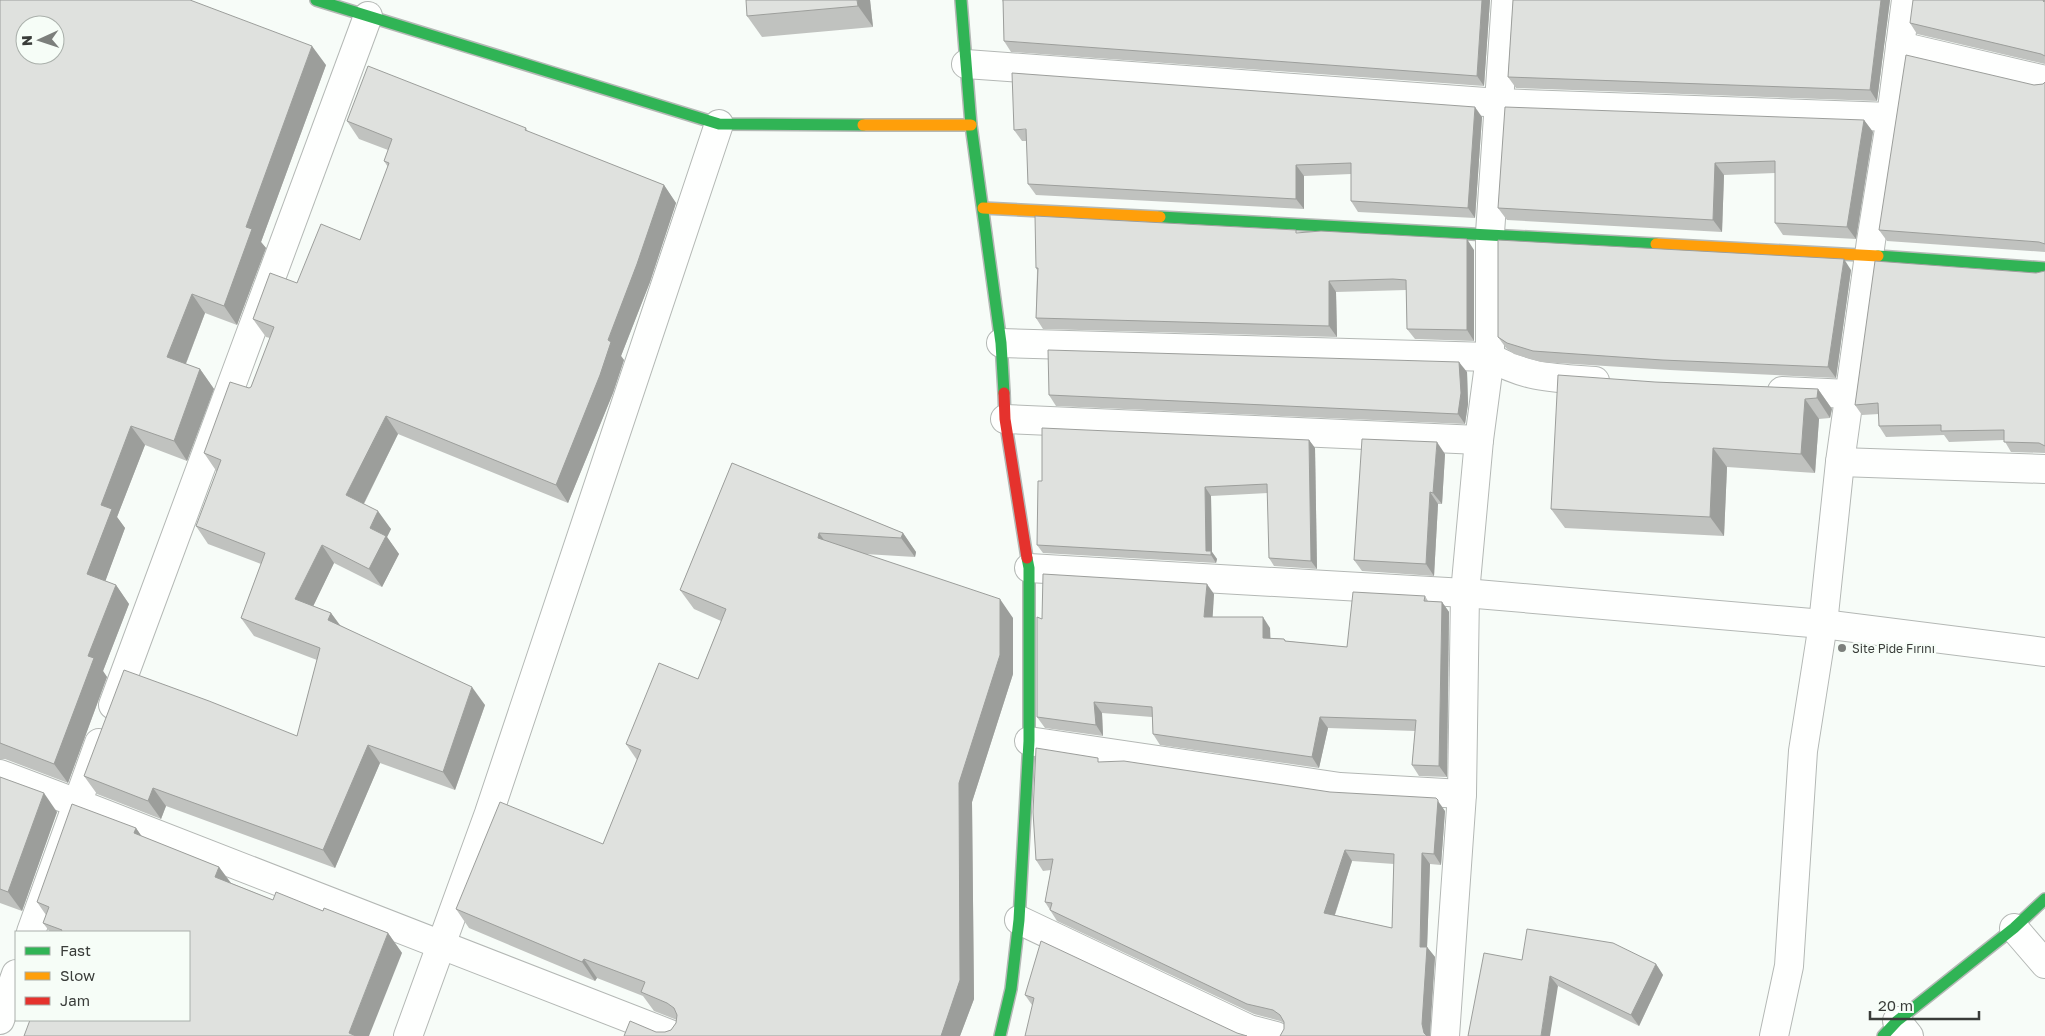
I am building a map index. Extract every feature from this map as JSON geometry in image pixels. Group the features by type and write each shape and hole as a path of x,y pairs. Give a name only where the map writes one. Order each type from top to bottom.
{"street":[{"path":"316,0 719,124 971,126"},
{"path":"961,0 971,126 1000,343 1005,419 1029,568 1029,740 1019,920 1011,989 1000,1036"},
{"path":"1445,1036 1462,794 1465,593 1479,440 1490,358 1490,233 1506,0"},
{"path":"1774,1036 1789,966 1803,752 1823,624 1840,462 1892,117 1906,0"},
{"path":"31,931 77,802 368,16"},
{"path":"1900,46 2045,80"},
{"path":"966,64 1499,103 1892,117"},
{"path":"408,1036 489,813 719,124"},
{"path":"983,208 1490,233 1870,255 2045,268"},
{"path":"1000,343 1490,358 1508,368 1538,377 1624,382"},
{"path":"1757,390 1850,394"},
{"path":"1005,419 1479,440"},
{"path":"1840,462 2045,469"},
{"path":"1029,568 1465,593 1823,624 2045,652"},
{"path":"1029,740 1340,787 1462,794"},
{"path":"0,774 77,802 675,1036"},
{"path":"1896,1031 2045,899"},
{"path":"1019,920 1249,1029 1276,1036"},
{"path":"2014,928 2045,964"},
{"path":"0,1020 15,977"}],"building":[{"path":"0,0 190,0 312,46 246,227 252,229 224,306 192,294 167,357 200,369 174,441 131,426 101,505 112,509 87,574 116,585 88,656 94,658 54,764 0,743"},
{"path":"746,0 857,0 858,6 747,16"},
{"path":"1003,0 1482,0 1477,76 1004,41"},
{"path":"1513,0 1881,0 1870,90 1508,77"},
{"path":"1913,0 2043,0 2044,2 2045,0 2045,56 1910,23"},
{"path":"1906,55 2034,85 2045,82 2045,244 1879,230"},
{"path":"368,66 664,185 608,340 611,342 600,375 556,485 386,416 346,495 378,511 370,528 386,536 369,569 322,545 295,599 331,613 328,620 472,687 443,772 368,745 323,850 153,788 148,801 84,776 124,670 297,736 320,648 241,618 265,553 196,526 221,460 204,453 230,382 251,387 274,327 253,319 270,273 297,283 321,224 360,240 389,163 384,161 392,139 347,121"},
{"path":"1012,73 1475,107 1468,208 1351,201 1351,163 1296,165 1296,199 1028,184 1026,129 1014,130"},
{"path":"1505,107 1864,120 1847,227 1775,223 1775,161 1715,163 1713,220 1498,208"},
{"path":"1035,216 1296,230 1296,233 1321,231 1467,239 1467,330 1407,329 1406,280 1393,279 1329,281 1329,326 1036,318 1038,268 1036,268"},
{"path":"1498,240 1844,259 1828,367 1662,360 1533,351 1507,343 1498,337"},
{"path":"1875,261 2036,273 2045,271 2045,446 2039,443 2004,442 2004,430 1941,431 1941,425 1879,426 1878,403 1855,405"},
{"path":"1048,350 1459,362 1461,393 1458,414 1049,395"},
{"path":"1558,375 1655,382 1818,389 1817,398 1805,399 1801,454 1713,448 1710,517 1551,509"},
{"path":"1042,428 1309,440 1311,561 1269,558 1267,484 1205,487 1206,551 1211,551 1211,555 1037,545 1038,481 1042,481"},
{"path":"1362,439 1437,442 1433,493 1430,492 1426,564 1354,560"},
{"path":"732,463 903,533 901,538 819,533 818,538 1000,599 1000,655 959,783 960,980 941,1036 624,1036 630,1021 656,1032 671,1030 676,1023 677,1015 674,1008 641,992 645,982 584,959 582,962 456,909 500,802 603,844 641,750 626,744 659,663 698,679 726,609 680,590"},
{"path":"1043,574 1207,584 1204,617 1263,617 1263,638 1347,647 1353,592 1425,596 1424,601 1442,602 1439,766 1412,765 1416,720 1320,717 1312,757 1153,734 1152,707 1094,702 1096,725 1037,717 1037,617 1042,619"},
{"path":"1036,748 1098,758 1098,762 1124,761 1330,792 1436,798 1438,800 1434,854 1422,853 1420,947 1427,947 1422,1024 1424,1033 1427,1036 1280,1036 1284,1029 1284,1022 1280,1015 1273,1010 1247,1004 1050,910 1052,903 1045,902 1053,859 1036,860 1033,812","holes":["1345,850 1394,854 1392,928 1324,913"]},
{"path":"0,777 44,793 8,892 0,889"},
{"path":"72,804 136,828 134,833 219,867 215,877 273,900 276,892 323,911 324,908 388,933 349,1033 356,1036 24,1036 30,1021 190,1021 190,931 62,931 43,923 49,907 37,902"},
{"path":"1527,929 1613,943 1656,964 1631,1015 1550,976 1541,1036 1468,1036 1484,953 1522,960"},
{"path":"1041,941 1247,1036 1025,1036 1034,998 1025,995"}],"traffic: fast":[{"path":"316,0 719,124 863,125"},
{"path":"961,0 971,125 1001,343 1004,393"},
{"path":"1160,217 1656,244"},
{"path":"1878,256 2045,268"},
{"path":"1000,1036 1011,989 1019,920 1029,741 1029,568 1027,558"},
{"path":"1883,1036 1897,1021 2014,928 2045,899"}],"traffic: slow":[{"path":"863,125 971,125"},
{"path":"983,208 1160,217"},
{"path":"1656,244 1878,256"}],"traffic: jam":[{"path":"1004,393 1005,419 1027,558"}],"place":[{"name":"Site Pide Fırını","path":"1842,648"}]}
